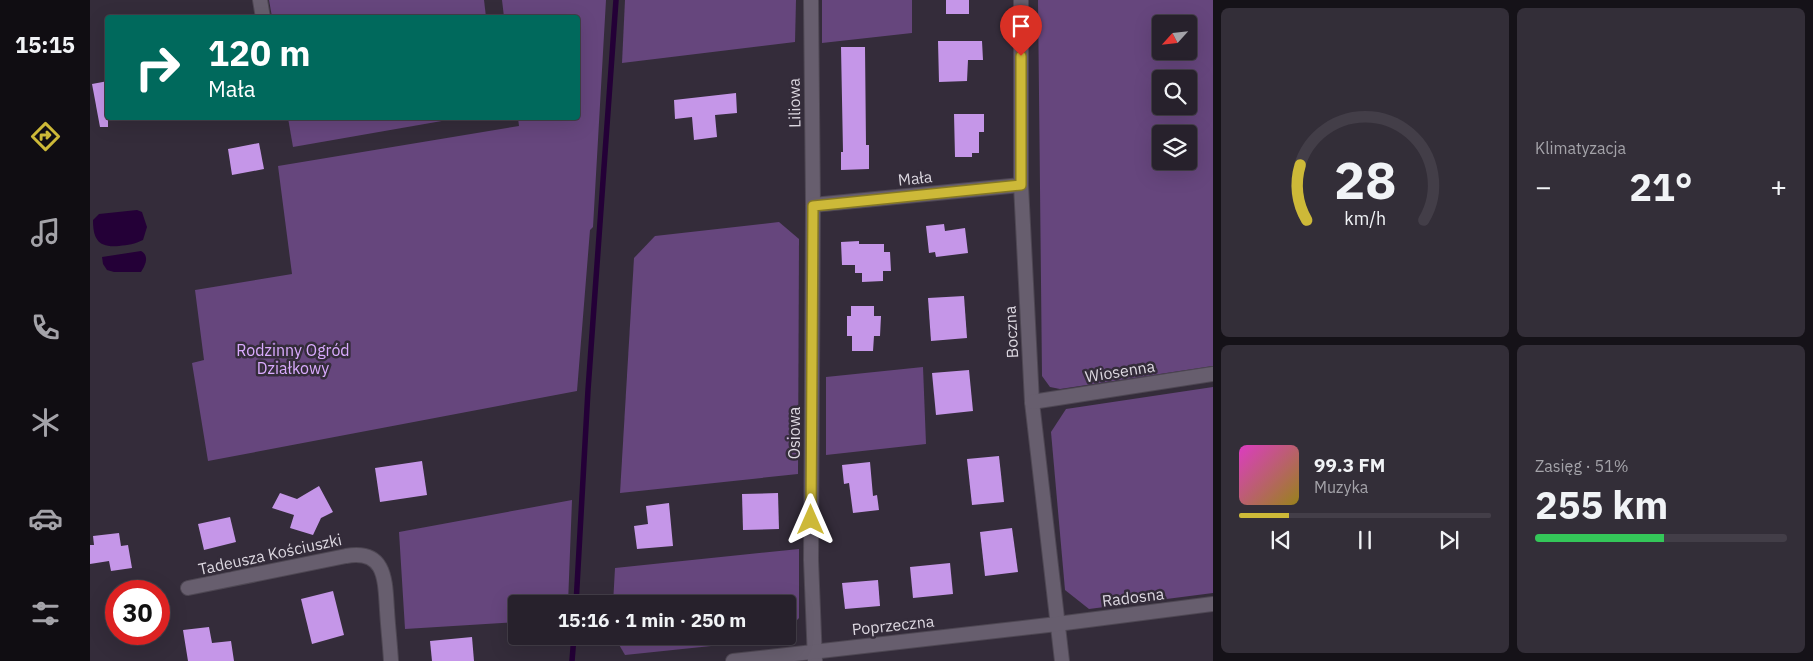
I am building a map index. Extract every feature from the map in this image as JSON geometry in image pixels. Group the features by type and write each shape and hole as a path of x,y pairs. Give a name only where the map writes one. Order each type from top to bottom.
{"street":[{"path":"260,0 262,15"},
{"name":"Liliowa","path":"811,0 813,206"},
{"name":"Boczna","path":"1021,0 1021,185 1032,402 1062,661"},
{"name":"Mała","path":"813,206 1021,185"},
{"name":"Osiowa","path":"813,206 811,560 814,656"},
{"name":"Wiosenna","path":"1032,402 1213,374"},
{"name":"Tadeusza Kościuszki","path":"188,588 356,554 368,556 380,566 385,582 391,661"},
{"name":"Radosna","path":"1057,624 1213,604"},
{"name":"Poprzeczna","path":"733,661 814,656 1057,624"}],"green space":[{"path":"269,0 484,0 486,15 272,15"},
{"name":"Rodzinny Ogród Działkowy","path":"502,0 606,0 593,227 590,230 577,391 208,461 192,363 204,360 195,290 292,274 278,166 519,126 518,120 580,120 580,15 504,15"},
{"path":"625,0 796,0 795,42 622,63"},
{"path":"822,0 912,0 912,33 822,43"},
{"path":"1038,0 1213,0 1213,366 1060,389 1050,387 1042,376"},
{"path":"288,120 448,120 293,147"},
{"path":"779,222 799,239 798,474 620,493 634,258 655,236"},
{"path":"923,367 926,444 826,455 826,377"},
{"path":"1213,387 1213,593 1089,609 1065,590 1051,432 1066,409"},
{"path":"572,500 568,595 508,595 508,623 405,629 399,532"},
{"path":"799,549 799,618 796,621 796,595 614,595 615,568"},
{"path":"619,645 721,645 625,655"}],"shaded area":[{"path":"137,210 142,212 147,227 143,240 119,246 106,245 98,241 94,232 93,220 99,214"},
{"path":"141,251 146,258 141,272 114,272 107,270 103,264 102,257"}],"building":[{"path":"946,0 969,0 969,14 946,14"},
{"path":"938,41 982,41 983,60 968,60 967,81 939,82"},
{"path":"841,47 865,47 866,145 869,145 869,169 841,170 841,152 843,152"},
{"path":"105,82 105,120 108,120 108,127 100,127 92,84"},
{"path":"736,93 737,113 715,115 717,137 694,140 692,117 675,119 674,100"},
{"path":"954,114 984,114 984,132 979,132 979,153 972,153 972,157 955,157"},
{"path":"259,143 264,169 232,175 228,149"},
{"path":"944,224 945,231 965,228 968,253 936,257 935,252 929,253 926,226"},
{"path":"859,241 859,244 884,244 884,252 890,252 891,271 883,271 883,281 862,282 862,273 855,273 855,265 842,265 841,242"},
{"path":"964,296 967,338 931,341 928,298"},
{"path":"851,306 874,306 874,316 881,316 880,336 874,336 873,351 852,351 852,336 847,336 847,316 851,316"},
{"path":"969,370 973,411 936,415 932,373"},
{"path":"999,456 1004,502 972,505 967,459"},
{"path":"422,461 427,495 380,502 375,468"},
{"path":"870,462 873,496 877,495 879,510 853,513 849,483 844,484 842,465"},
{"path":"319,486 333,512 321,518 313,535 290,528 294,515 272,508 280,493 297,499"},
{"path":"778,493 779,529 743,530 742,494"},
{"path":"669,503 673,546 637,549 634,526 648,524 646,506"},
{"path":"230,517 236,542 204,550 198,524"},
{"path":"1012,528 1018,572 985,576 980,532"},
{"path":"119,533 121,546 128,545 132,568 111,571 109,561 90,564 90,545 94,545 93,536"},
{"path":"950,563 953,594 913,598 910,567"},
{"path":"878,580 880,606 845,609 842,583"},
{"path":"333,591 344,635 312,644 301,599"},
{"path":"209,627 212,643 231,641 234,661 188,661 183,630"},
{"path":"472,637 474,661 432,661 430,641"}],"waterway":[{"path":"577,595 588,390 616,0"},
{"path":"572,661 573,645"}],"route":[{"path":"811,520 813,206 1021,185 1021,56"}]}
